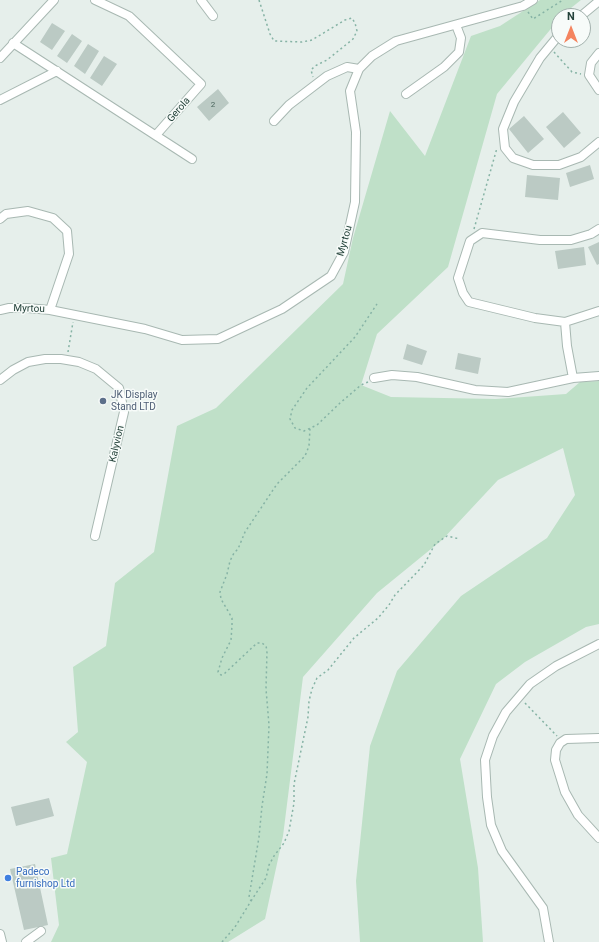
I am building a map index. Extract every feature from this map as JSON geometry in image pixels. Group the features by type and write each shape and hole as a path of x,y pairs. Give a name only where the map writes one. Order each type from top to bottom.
{"street":[{"path":"0,58 54,0"},
{"path":"95,0 107,6 114,0"},
{"path":"201,0 213,16"},
{"name":"Myrtou","path":"0,310 10,308 27,308 50,310 145,329 182,340 218,339 282,309 331,276 344,252 355,202 356,132 350,91 359,69 372,56 396,41 523,6 533,0"},
{"path":"591,8 599,1"},
{"name":"Gerola","path":"107,6 130,16 201,84 156,135"},
{"path":"406,94 444,67 459,52 461,38 456,25"},
{"path":"13,43 192,159"},
{"path":"549,46 540,58 514,102 503,129 505,148 513,158 534,165 559,165 580,157 599,142"},
{"path":"599,53 591,63 589,75 599,90"},
{"path":"274,121 289,105 327,76 347,67 359,69"},
{"path":"0,100 57,71"},
{"path":"0,219 6,214 28,211 53,218 67,231 69,254 50,310"},
{"path":"599,229 591,234 571,240 540,240 482,234 470,241 458,278 463,293 469,302 535,318 565,322 599,311"},
{"path":"0,315 10,308"},
{"path":"565,322 567,346 573,378"},
{"name":"Kalyvion","path":"0,380 13,370 28,362 45,359 61,359 79,362 96,369 119,388 124,412 95,536"},
{"path":"374,378 392,375 417,377 475,390 508,392 573,378 599,376"},
{"path":"549,942 542,908 502,851 491,825 487,797 485,760 493,736 506,712 530,684 556,666 599,644"},
{"path":"599,738 566,739 560,743 556,750 555,760 565,792 578,815 599,838"},
{"path":"26,942 41,931"},
{"path":"0,934 2,942"}],"path":[{"path":"259,0 270,34 274,40 302,42 312,40 345,20 352,18 356,23 357,31 353,39 327,60 315,66 311,70 314,85"},
{"path":"523,6 533,19 563,0"},
{"path":"549,46 572,72 589,75"},
{"path":"470,241 499,144"},
{"path":"374,378 361,385 317,425 304,431 295,428 290,419 292,410 307,388 354,337 376,304"},
{"path":"67,360 73,324"},
{"path":"251,902 249,896 259,837 268,760 269,712 266,688 267,651 266,646 262,643 257,643 224,674 221,675 218,672 222,658 231,640 232,625 232,618 221,599 220,592 230,561 238,549 245,532 277,484 305,456 309,446 310,428"},
{"path":"222,942 235,927 266,878 269,865 284,843 289,832 293,818 294,784 308,717 309,701 317,678 328,670 354,638 378,618 395,595 424,565 435,544 447,536 460,539"},
{"path":"519,697 562,741"}],"green space":[{"path":"540,0 581,0 571,8 551,8 551,29 497,94 448,267 377,334 361,385 391,397 496,399 566,394 580,382 599,381 599,624 586,627 525,662 496,684 460,759 478,868 483,942 360,942 356,881 370,746 397,671 461,596 547,538 575,495 563,448 498,480 442,540 377,593 303,677 283,836 265,919 228,942 51,942 59,925 51,858 67,854 87,762 66,742 78,732 73,667 106,646 115,583 154,552 177,426 216,408 343,284 353,238 390,111 425,156 471,36 500,26"}],"building":[{"path":"52,23 65,31 52,50 40,42"},
{"path":"72,34 82,41 67,63 57,56"},
{"path":"88,44 99,51 85,74 74,66"},
{"path":"104,56 117,64 102,86 90,78"},
{"path":"218,89 229,103 209,121 197,107"},
{"path":"563,112 581,133 564,148 546,127"},
{"path":"524,116 544,139 528,153 509,129"},
{"path":"590,165 594,179 570,187 566,173"},
{"path":"527,175 560,178 558,200 525,197"},
{"path":"599,242 599,264 597,265 588,247"},
{"path":"584,247 586,265 558,269 555,251"},
{"path":"407,344 427,351 422,365 403,359"},
{"path":"458,353 481,358 478,374 455,369"},
{"path":"49,798 54,816 16,826 11,807"},
{"path":"35,864 48,925 24,930 10,869"}],"place":[{"name":"JK Display Stand LTD","path":"103,401"},
{"name":"Padeco furnishop Ltd","path":"8,878"}]}
